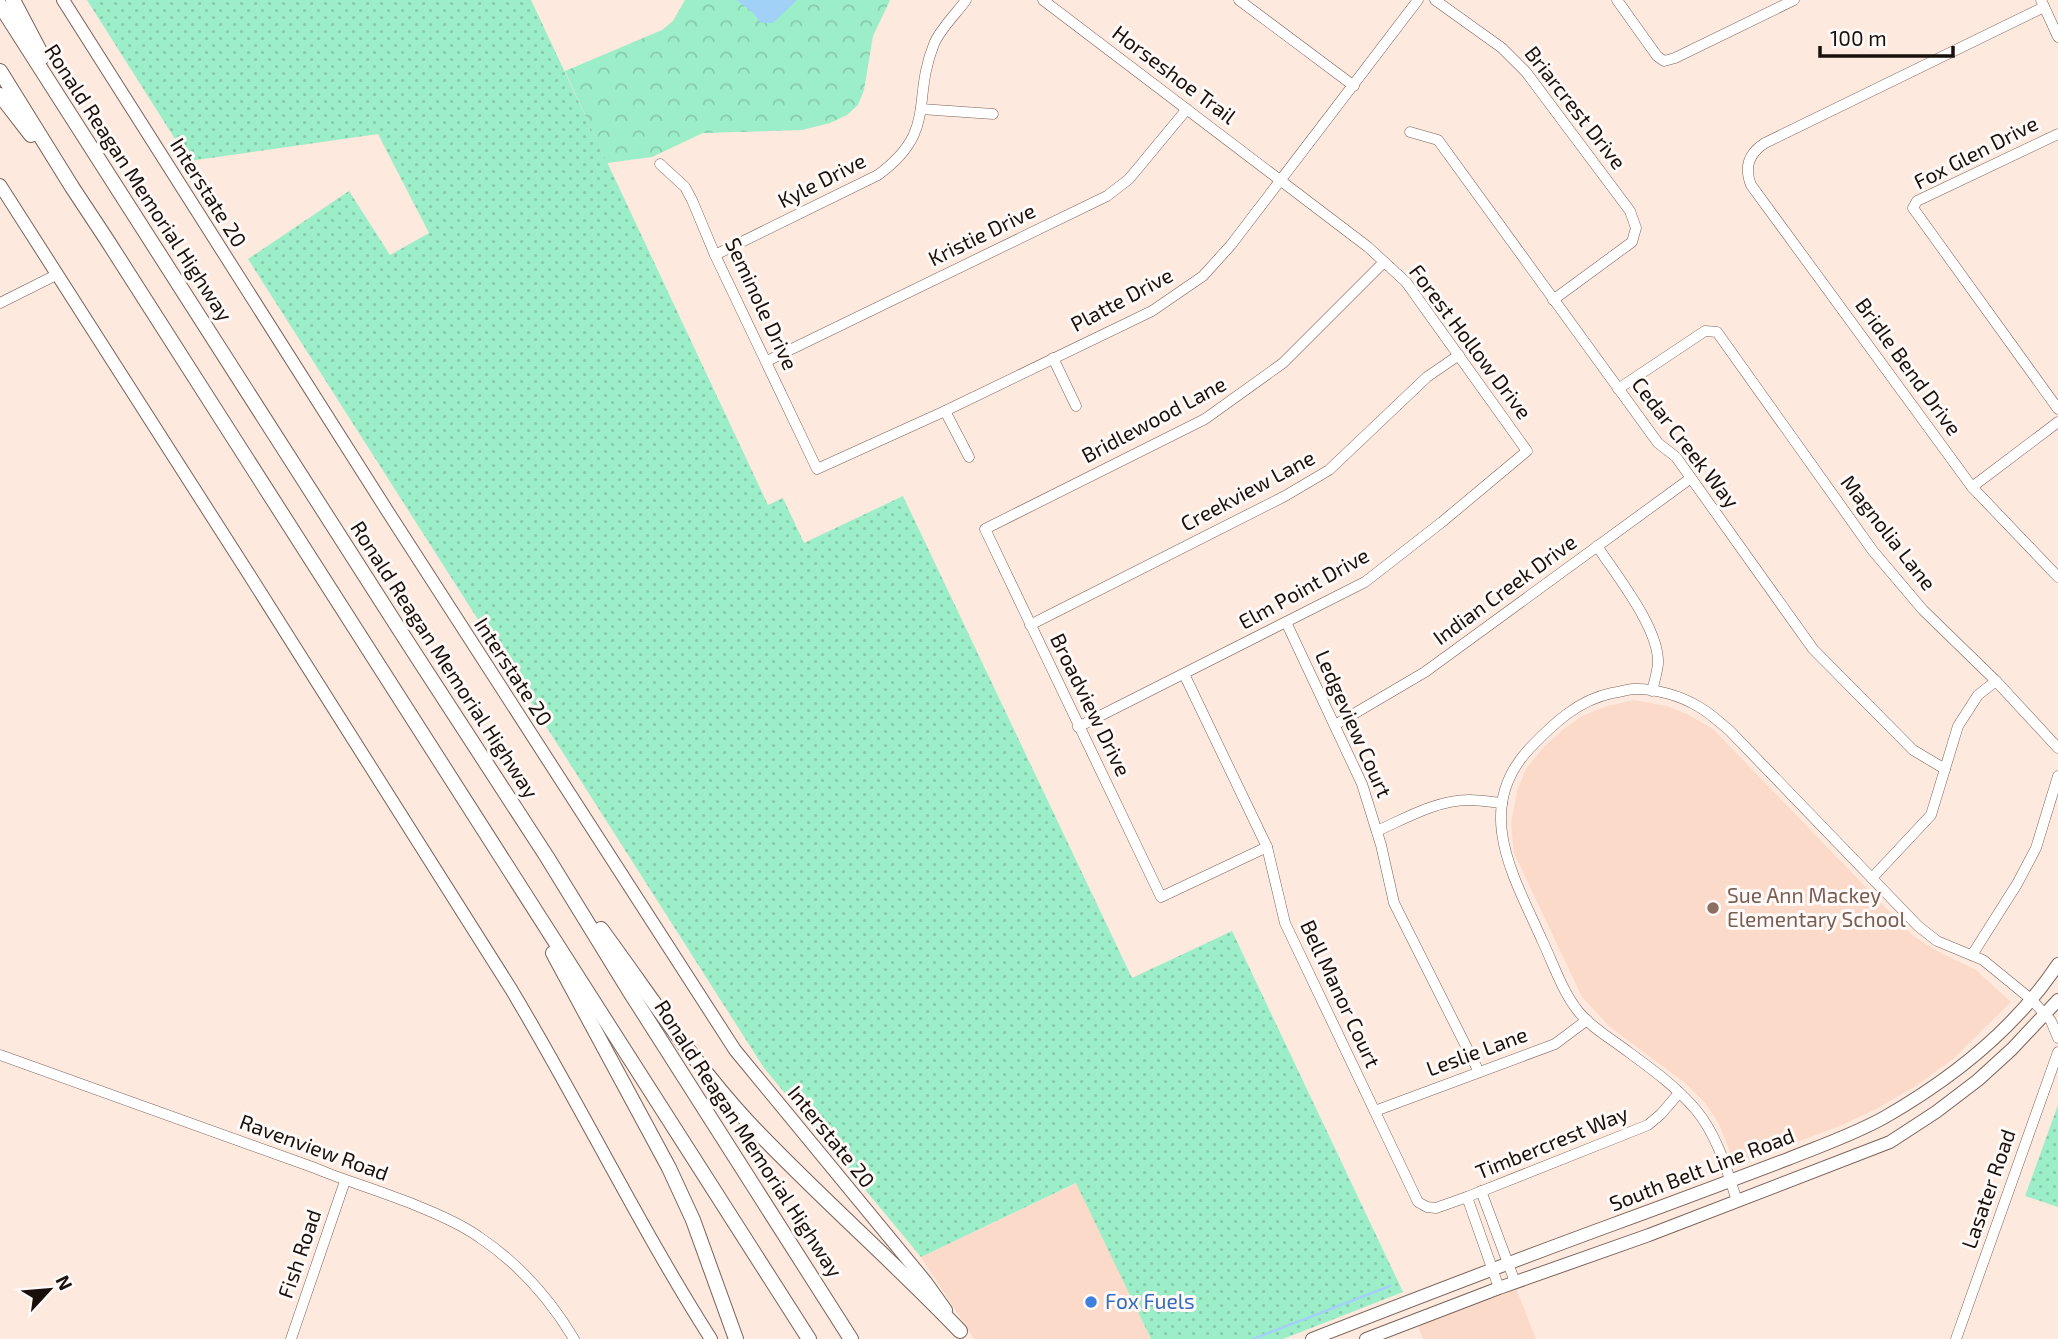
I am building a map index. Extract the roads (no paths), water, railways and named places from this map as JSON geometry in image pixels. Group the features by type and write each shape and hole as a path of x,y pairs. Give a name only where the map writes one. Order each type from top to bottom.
{"highway":[{"path":"13,0 78,127"},
{"name":"Ronald Reagan Memorial Highway","path":"0,5 547,857 851,1339"},
{"path":"0,71 809,1339"},
{"path":"0,95 72,187"},
{"path":"495,847 669,1168 693,1220 736,1339"},
{"path":"547,857 712,1080 749,1122 963,1335"}],"main road":[{"name":"Interstate 20","path":"63,0 721,1030 926,1282 963,1335"},
{"path":"0,186 511,989 711,1339"},
{"name":"South Belt Line Road","path":"1319,1338 1507,1263 1730,1181 1883,1118 1941,1083 1976,1055 2032,1000 2058,964"},
{"name":"South Belt Line Road","path":"1366,1339 1890,1142 1978,1080 2046,1015 2058,1000"}],"street":[{"name":"Kyle Drive","path":"715,255 878,175 895,163 908,148 918,128 925,74 934,42 966,0"},
{"name":"Horseshoe Trail","path":"1043,0 1281,181"},
{"path":"1239,0 1354,86"},
{"name":"Platte Drive","path":"817,469 945,411 1152,311 1203,276 1231,246 1418,0"},
{"name":"Briarcrest Drive","path":"1435,0 1502,48 1526,72 1630,211 1636,228 1632,243 1553,300"},
{"path":"1617,0 1657,56 1664,61 1794,0"},
{"path":"2042,4 2058,37"},
{"name":"Bridle Bend Drive","path":"2042,4 1765,143 1751,156 1747,175 1972,486 2058,577"},
{"path":"921,109 993,114"},
{"name":"Kristie Drive","path":"767,360 1107,196 1129,179 1187,109"},
{"name":"Cedar Creek Way","path":"1410,132 1438,140 1658,443 1676,457 1813,649 1913,750 1945,769"},
{"name":"Fox Glen Drive","path":"2058,134 1917,201 1913,208 2058,409"},
{"name":"Seminole Drive","path":"660,164 685,187 817,469"},
{"name":"Forest Hollow Drive","path":"1281,181 1368,247 1406,282 1527,451"},
{"name":"Bridlewood Lane","path":"985,529 1215,413 1283,363 1384,262"},
{"path":"0,303 56,275"},
{"name":"Magnolia Lane","path":"1618,389 1705,331 1717,332 1873,551 1923,610 1996,681 2058,748"},
{"name":"Creekview Lane","path":"1030,625 1285,496 1329,470 1427,377 1459,355"},
{"path":"1053,358 1076,406"},
{"path":"945,411 969,457"},
{"path":"1972,486 2058,422"},
{"name":"Elm Point Drive","path":"1078,727 1365,582 1527,451"},
{"name":"Indian Creek Drive","path":"1335,725 1425,672 1691,478"},
{"name":"Broadview Drive","path":"985,529 1161,897 1267,847"},
{"path":"1597,546 1647,623 1654,641 1658,662 1652,691"},
{"name":"Ledgeview Court","path":"1286,622 1362,784 1377,831 1394,904 1479,1072"},
{"name":"Bell Manor Court","path":"1184,674 1267,847 1285,923 1418,1202 1427,1207"},
{"path":"1872,878 1931,815 1958,726 1978,695 1996,681"},
{"path":"1737,1201 1711,1132 1696,1110 1669,1082 1587,1020 1578,1010 1564,987 1511,871 1503,846 1500,820 1509,780 1524,755 1548,730 1575,708 1603,695 1635,689 1665,693 1699,706 1729,730 1918,926 1937,940 1983,960 2032,1000 2051,1021 2058,1038"},
{"path":"1972,955 2017,884 2036,848 2058,776"},
{"path":"1377,831 1444,803 1469,800 1502,803"},
{"name":"Leslie Lane","path":"1375,1111 1555,1044 1587,1020"},
{"name":"Lasater Road","path":"1956,1339 2058,1052"},
{"name":"Ravenview Road","path":"0,1055 386,1194 477,1235 505,1256 548,1300 574,1339"},
{"name":"Timbercrest Way","path":"1427,1207 1436,1208 1467,1197 1648,1125 1679,1093"},
{"name":"Fish Road","path":"291,1339 345,1181"},
{"path":"1481,1191 1515,1282"},
{"path":"1467,1197 1499,1288"}],"water":[{"path":"737,0 797,0 773,23 761,23"}],"waterway":[{"path":"1253,1339 1390,1286"}],"place":[{"name":"Sue Ann Mackey Elementary School","path":"1713,908"},
{"name":"Fox Fuels","path":"1091,1302"}]}
